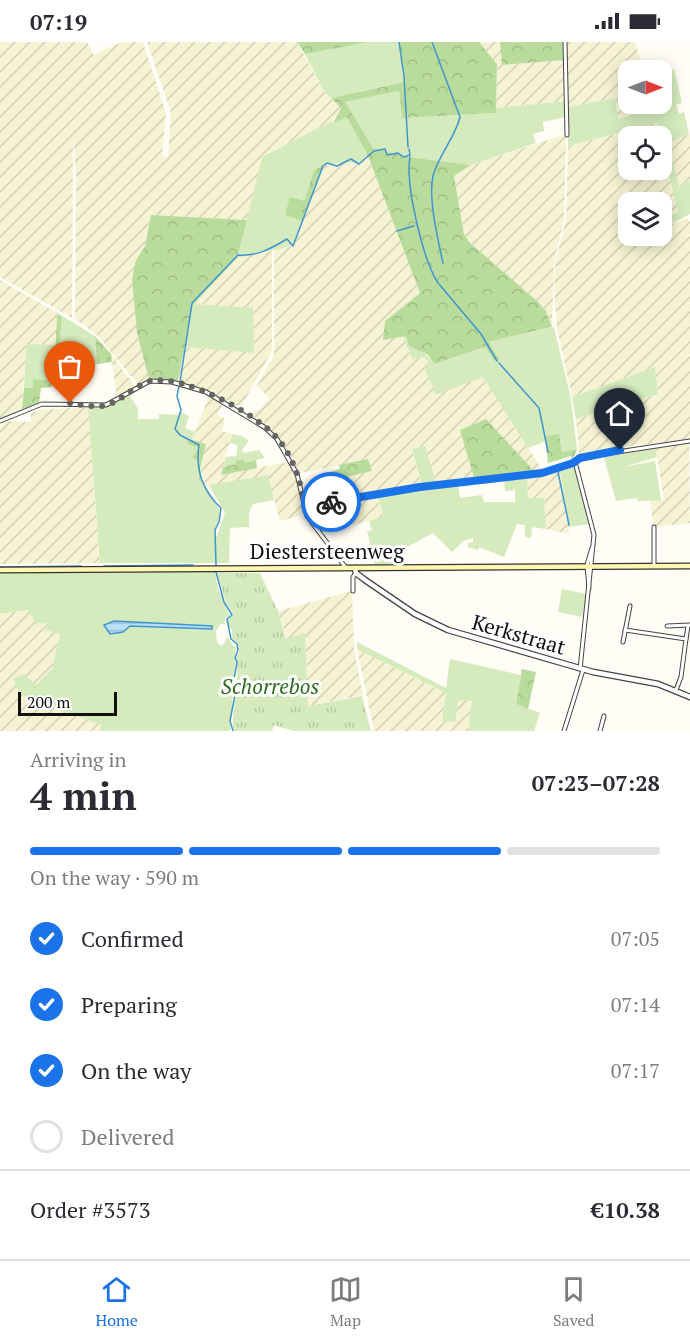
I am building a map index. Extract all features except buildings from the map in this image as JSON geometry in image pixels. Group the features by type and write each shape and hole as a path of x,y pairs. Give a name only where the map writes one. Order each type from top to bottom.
{"main road":[{"name":"Diestersteenweg","path":"0,570 346,567 356,570 690,566"}],"street":[{"path":"565,42 567,135"},
{"path":"0,421 35,405 106,405 150,381 178,383 206,392 271,432 283,446 297,474 309,519 346,567"},
{"path":"305,507 420,487 542,473 575,462 580,458 605,452 690,441"},
{"path":"564,731 582,669 590,567 594,545 593,528 575,462"},
{"path":"654,526 654,566"},
{"name":"Diestersteenweg","path":"353,591 353,577 356,570"},
{"name":"Kerkstraat","path":"356,570 406,608 436,625 484,642 582,669 651,682 690,697"},
{"path":"623,642 630,606"},
{"path":"667,626 689,625 681,677 675,691"},
{"path":"625,630 686,639"},
{"path":"600,731 604,716"}],"shaded area":[{"path":"0,42 87,42 94,55 122,42 143,42 166,113 162,157 168,156 171,113 147,42 297,42 325,93 341,108 332,121 262,157 247,220 151,215 145,246 136,260 137,333 149,380 137,383 96,334 76,320 76,177 73,137 72,318 0,277"},
{"path":"479,42 500,42 503,65 565,60 565,101 496,108 497,64"},
{"path":"567,42 635,42 640,60 618,60 618,114 636,114 618,119 615,98 568,107"},
{"path":"618,133 618,180 671,180 679,212 672,215 672,192 618,192 618,246 672,246 672,220 673,224 687,218 690,222 690,440 579,454 576,419 658,394 655,367 572,397 557,328 554,292 555,263 566,220 568,146"},
{"path":"566,134 564,219 554,263 552,327 546,311 537,301 469,242 464,234 454,176 471,165"},
{"path":"690,134 690,181 679,186 672,159 672,141"},
{"path":"368,156 420,293 386,321 383,340 403,336 412,359 425,356 429,366 425,367 483,377 543,471 535,472 485,419 461,430 474,478 436,483 424,446 412,450 422,485 323,501 304,495 303,486 371,471 369,460 299,473 279,437 250,414 262,408 269,398 257,386 274,354 274,249 292,246 324,164 335,166 350,161 359,164"},
{"path":"272,251 272,351 242,405 236,406 204,389 178,381 185,347 254,352 252,309 193,304 237,258"},
{"path":"0,280 56,312 57,315 56,345 26,345 22,409 0,418"},
{"path":"111,354 135,386 117,398 112,362"},
{"path":"209,396 223,404 217,415 225,419 222,431 232,434 221,474 290,462 299,483 303,515 280,521 267,475 206,487 200,468 206,444 192,440"},
{"path":"88,407 100,563 0,564 0,426 4,424 4,421 31,422 31,414 39,410"},
{"path":"689,442 690,523 653,527 651,500 664,499 656,449"},
{"path":"560,469 569,534 546,529 544,498 528,499 527,475"},
{"path":"377,495 384,517 322,533 308,515 312,506"},
{"path":"352,591 354,650 363,695 308,706 305,634 287,639 278,611"},
{"path":"28,610 38,623 47,624 60,634 52,669 36,685 33,684 20,693 101,725 100,731 0,731 0,614"},
{"path":"357,649 446,693 442,720 458,699 473,701 468,731 374,731"}],"green space":[{"path":"297,42 370,42 305,54"},
{"path":"370,42 398,42 405,82 331,98 325,93 305,54"},
{"path":"398,42 479,42 497,64 496,113 402,118 399,91 345,102 373,148 409,157 471,165 454,176 464,234 469,242 537,301 546,311 552,327 488,342 499,359 495,361 485,347 434,364 428,355 409,346 406,336 383,340 385,321 420,293 368,156 347,117 333,123 341,108 331,98 405,82"},
{"path":"500,42 564,42 565,60 502,65"},
{"path":"674,69 682,103 676,105 679,114 684,112 689,134 672,141 672,126 658,126 657,123 645,126 618,126 618,133 568,146 568,107 615,98 618,119 636,114 672,114 672,70"},
{"path":"399,91 402,118 496,113 496,108 565,101 566,117 543,122 544,131 533,134 536,143 471,165 409,157 373,148 344,102"},
{"path":"347,116 368,156 359,164 351,162 324,164 314,170 304,201 286,215 302,221 292,246 237,258 262,157 332,121 333,123"},
{"path":"672,159 679,186 690,181 690,214 673,223 672,215 678,212 670,180"},
{"path":"324,164 302,221 285,215 290,197 304,201 314,170"},
{"path":"151,215 247,220 237,258 193,305 178,381 149,380 137,333 132,279 136,260 145,246"},
{"path":"193,304 253,308 254,353 185,347"},
{"path":"56,312 95,336 97,364 83,366 83,374 73,375 68,370 69,361 62,353 59,341 62,316 57,315"},
{"path":"57,315 62,316 59,349 64,350 63,358 69,361 68,370 73,375 73,392 70,392 70,381 63,382 60,387 54,387"},
{"path":"554,327 571,399 577,449 562,452 559,435 545,436 546,441 528,448 483,377 436,395 424,367 429,365 425,357 412,359 403,336 406,336 412,345 434,364 485,347 498,359 487,342"},
{"path":"95,336 111,354 112,362 97,364"},
{"path":"26,344 56,345 54,387 51,387 50,380 34,379 33,389 24,388"},
{"path":"655,367 658,394 576,419 572,397"},
{"path":"33,379 51,380 51,387 41,388 39,403 22,409 24,388 33,388"},
{"path":"129,394 138,409 138,419 159,419 159,414 179,415 180,412 189,416 185,428 195,432 192,440 189,439 200,448 193,456 198,461 199,481 202,481 218,506 219,518 214,535 217,536 225,513 209,485 268,475 274,500 253,504 249,513 249,527 230,528 229,563 100,563 88,407 105,406"},
{"path":"486,419 535,472 474,478 460,430"},
{"path":"232,434 242,436 249,441 242,450 244,453 259,450 265,458 244,463 236,461 237,464 223,467 226,457 236,456 238,445 230,443"},
{"path":"559,434 562,452 577,449 572,461 571,456 548,463 545,436"},
{"path":"189,439 206,444 200,468 202,481 199,481 198,461 192,457 200,448 187,444"},
{"path":"425,446 436,483 422,485 412,449"},
{"path":"656,449 657,457 623,467 655,461 661,500 638,501 637,498 616,501 604,458 613,454"},
{"path":"368,459 372,471 328,481 326,473 340,469 339,465"},
{"path":"244,460 244,463 256,460 257,468 221,475 223,467"},
{"path":"575,465 590,524 568,527 560,469"},
{"path":"527,475 528,498 544,498 546,529 532,527 531,538 525,537 525,525 517,524 504,557 479,547 478,550 468,547 468,543 473,542 473,538 464,541 452,552 433,533 396,553 396,564 375,564 367,531 372,530 369,521 384,516 377,495 458,483 460,498 482,495 484,502 515,502 515,490 505,491 504,478"},
{"path":"0,572 215,572 217,585 230,617 226,617 224,625 221,623 216,631 217,642 220,646 224,644 227,637 236,649 230,731 100,731 101,725 20,694 13,679 23,674 36,685 52,669 60,634 46,630 47,624 38,623 37,626 28,610 0,614"},
{"name":"Schorrebos","path":"217,573 260,573 278,611 286,639 305,633 308,706 362,696 371,731 294,731 274,725 272,731 233,731 236,658 239,653 238,644 232,638 232,630 226,623 233,614 226,603"},
{"path":"562,589 586,594 582,617 558,612"},
{"path":"357,642 446,688 450,659 521,675 516,704 540,713 534,731 468,731 472,701 458,700 455,722 442,721 446,693 357,649"},
{"path":"522,669 536,672 528,709 516,704"}],"water":[{"path":"114,621 212,626 212,629 130,626 123,632 110,634 104,625"}],"waterway":[{"path":"399,42 404,76 408,147"},
{"path":"432,42 460,117 433,176 434,220 443,263"},
{"path":"180,382 192,303 238,255 270,249 287,239 293,246 323,166 327,163 337,166 351,159 359,164 374,151 385,149 387,155 398,153 404,157 410,155 409,149"},
{"path":"410,157 410,185 416,222 432,272 438,283"},
{"path":"397,231 414,226"},
{"path":"439,284 481,334 497,361"},
{"path":"499,363 539,408 548,452"},
{"path":"179,386 177,396 181,410 175,429 180,435 199,445 198,463 202,480 209,495 221,508 215,530 216,565"},
{"path":"558,472 569,525"},
{"path":"104,566 193,565"},
{"path":"0,567 81,566"},
{"path":"216,572 224,602 232,615 227,619 231,639 237,644 238,650 235,658 237,662 233,685 236,689 230,721 233,731"}],"way so far":[{"path":"70,403 106,405 150,381 172,382 206,392 264,427 278,439 297,474 305,507 331,502"}],"route":[{"path":"331,502 420,487 542,473 573,463 580,458 620,450"}]}
